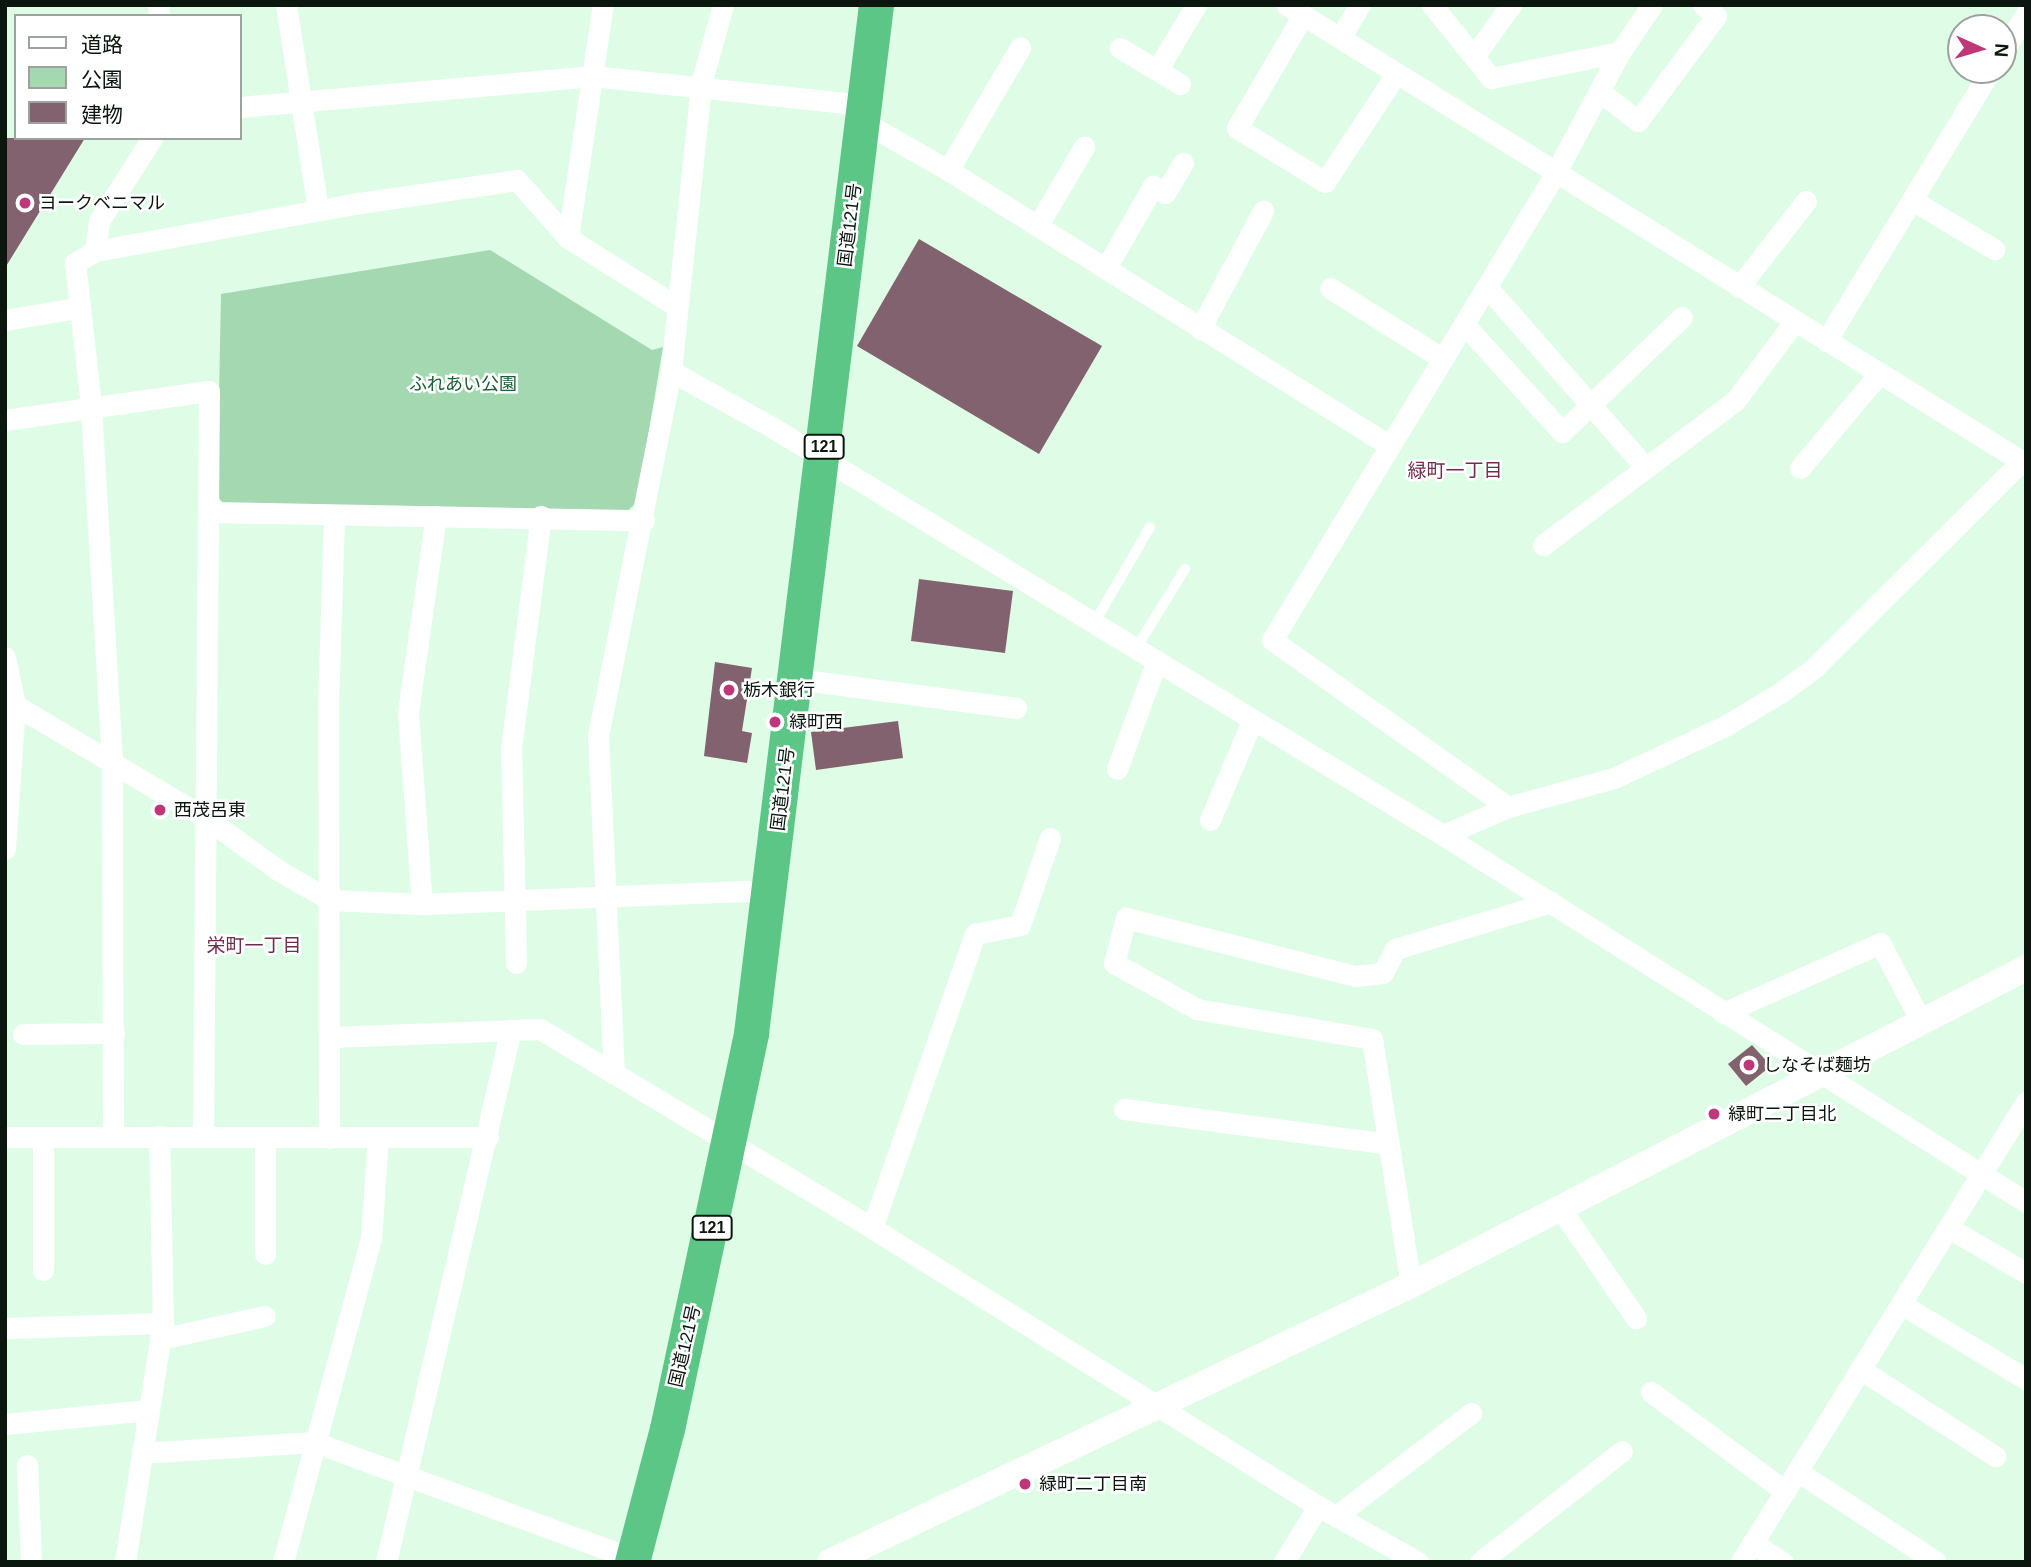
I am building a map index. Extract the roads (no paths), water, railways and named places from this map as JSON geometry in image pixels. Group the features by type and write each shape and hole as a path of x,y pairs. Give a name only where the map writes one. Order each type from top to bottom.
{"highway":[{"name":"国道121号","path":"632,1560 667,1429 751,1033 772,890 876,5"}],"street":[{"path":"286,5 318,210"},
{"path":"568,238 603,5"},
{"path":"614,1074 608,895 599,799 598,736 644,520 671,371 701,84 723,5"},
{"path":"1157,70 1196,5"},
{"path":"1340,38 1360,5"},
{"path":"1474,56 1511,5"},
{"path":"1508,807 1272,640 1555,174 1620,52 1652,5"},
{"path":"1599,91 1638,121 1716,16 1703,5"},
{"path":"1434,6 1491,78 1620,52"},
{"path":"1396,74 1325,182 1237,128 1295,10 2023,463 1813,669 1780,693 1725,726 1614,778 1508,807 1443,835"},
{"path":"948,170 1020,48"},
{"path":"1120,48 1180,84"},
{"path":"242,107 593,76 701,84 863,113 948,170 1390,446"},
{"path":"1826,341 1983,84"},
{"path":"95,251 99,221 151,140"},
{"path":"1038,225 1084,147"},
{"path":"1106,268 1153,186 1165,193 1183,163"},
{"path":"113,1136 112,761 91,405 77,308 75,262 95,251 318,210 517,180 568,238 676,306"},
{"path":"1912,200 1994,249"},
{"path":"1739,287 1807,201"},
{"path":"1200,329 1263,211"},
{"path":"1487,287 1592,403 1646,468"},
{"path":"1330,288 1443,359"},
{"path":"5,320 77,308"},
{"path":"1464,324 1562,432 1682,317"},
{"path":"1543,545 1735,401 1794,322"},
{"path":"671,371 823,459 1443,835 1822,1077 2026,1202"},
{"path":"1800,468 1879,374"},
{"path":"5,420 91,405 209,391 203,1137"},
{"path":"210,512 541,516 644,520"},
{"path":"329,1138 331,1037 328,708 334,515"},
{"path":"422,904 408,712 436,516"},
{"path":"516,964 511,749 541,516"},
{"path":"5,657 10,702 5,849"},
{"path":"1117,769 1156,663"},
{"path":"796,679 1016,708"},
{"path":"10,702 207,819 281,872 330,900 422,904 772,890"},
{"path":"1210,820 1252,721"},
{"path":"872,1228 975,934 1020,925 1050,838"},
{"path":"1411,1285 1372,1039 1197,1009 1114,963 1126,918 1354,975 1383,973 1395,949 1551,902"},
{"path":"1723,1013 1880,943 1922,1023"},
{"path":"830,1562 1161,1408 1411,1285 1822,1077 2026,968"},
{"path":"386,1562 410,1473 511,1029"},
{"path":"331,1037 540,1029 872,1228 1327,1511 1418,1562"},
{"path":"23,1034 114,1033"},
{"path":"1741,1562 2026,1102"},
{"path":"1124,1108 1389,1144"},
{"path":"125,1562 162,1331 159,1136"},
{"path":"5,1137 488,1137"},
{"path":"43,1137 43,1270"},
{"path":"265,1137 265,1254"},
{"path":"283,1562 371,1238 378,1139"},
{"path":"1560,1208 1636,1318"},
{"path":"1948,1228 2026,1273"},
{"path":"1901,1304 2026,1379"},
{"path":"5,1328 162,1331 265,1316"},
{"path":"1860,1369 1995,1457"},
{"path":"1651,1392 1785,1491"},
{"path":"5,1424 148,1410"},
{"path":"1284,1562 1327,1511 1471,1413"},
{"path":"142,1453 314,1442 410,1473 632,1560"},
{"path":"1480,1562 1622,1451"},
{"path":"27,1465 31,1562"},
{"path":"1797,1471 1935,1561"},
{"path":"1752,1543 1783,1562"}],"lane":[{"path":"1093,625 1150,527"},
{"path":"1135,650 1185,569"}],"place":[{"name":"ヨークベニマル","path":"25,203"},
{"name":"栃木銀行","path":"729,690"},
{"name":"緑町西","path":"775,722"},
{"name":"西茂呂東","path":"160,810"},
{"name":"しなそば麺坊","path":"1749,1065"},
{"name":"緑町二丁目北","path":"1714,1114"},
{"name":"緑町二丁目南","path":"1025,1484"}],"district":[{"name":"緑町一丁目","path":"1455,471"},
{"name":"栄町一丁目","path":"254,946"}],"park label":[{"name":"ふれあい公園","path":"463,384"}]}
